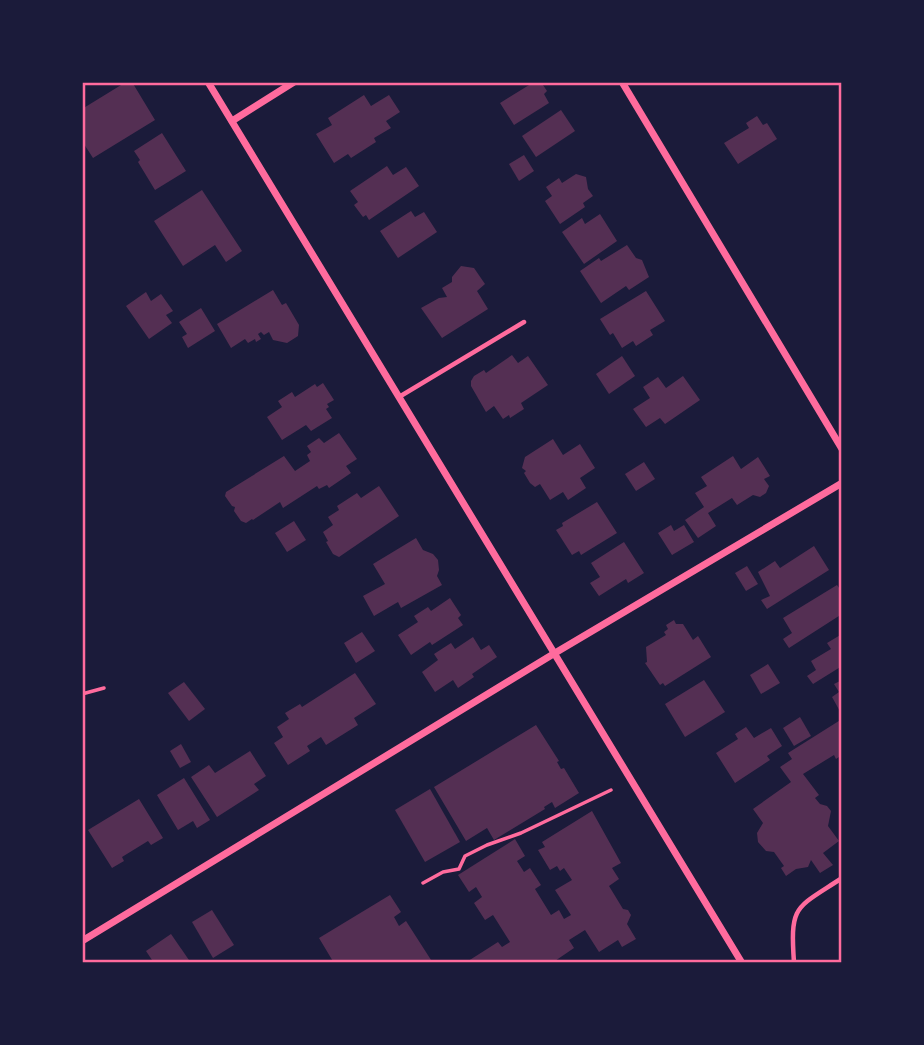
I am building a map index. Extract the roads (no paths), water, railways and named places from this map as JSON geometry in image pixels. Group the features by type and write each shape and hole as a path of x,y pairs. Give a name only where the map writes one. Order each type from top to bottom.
{"street":[{"path":"208,82 741,963"},
{"path":"232,121 294,82"},
{"path":"622,82 842,449"},
{"path":"82,941 555,653 842,484"}],"lane":[{"path":"399,397 524,322"},
{"path":"794,963 792,929 795,915 804,904 842,878"}]}
